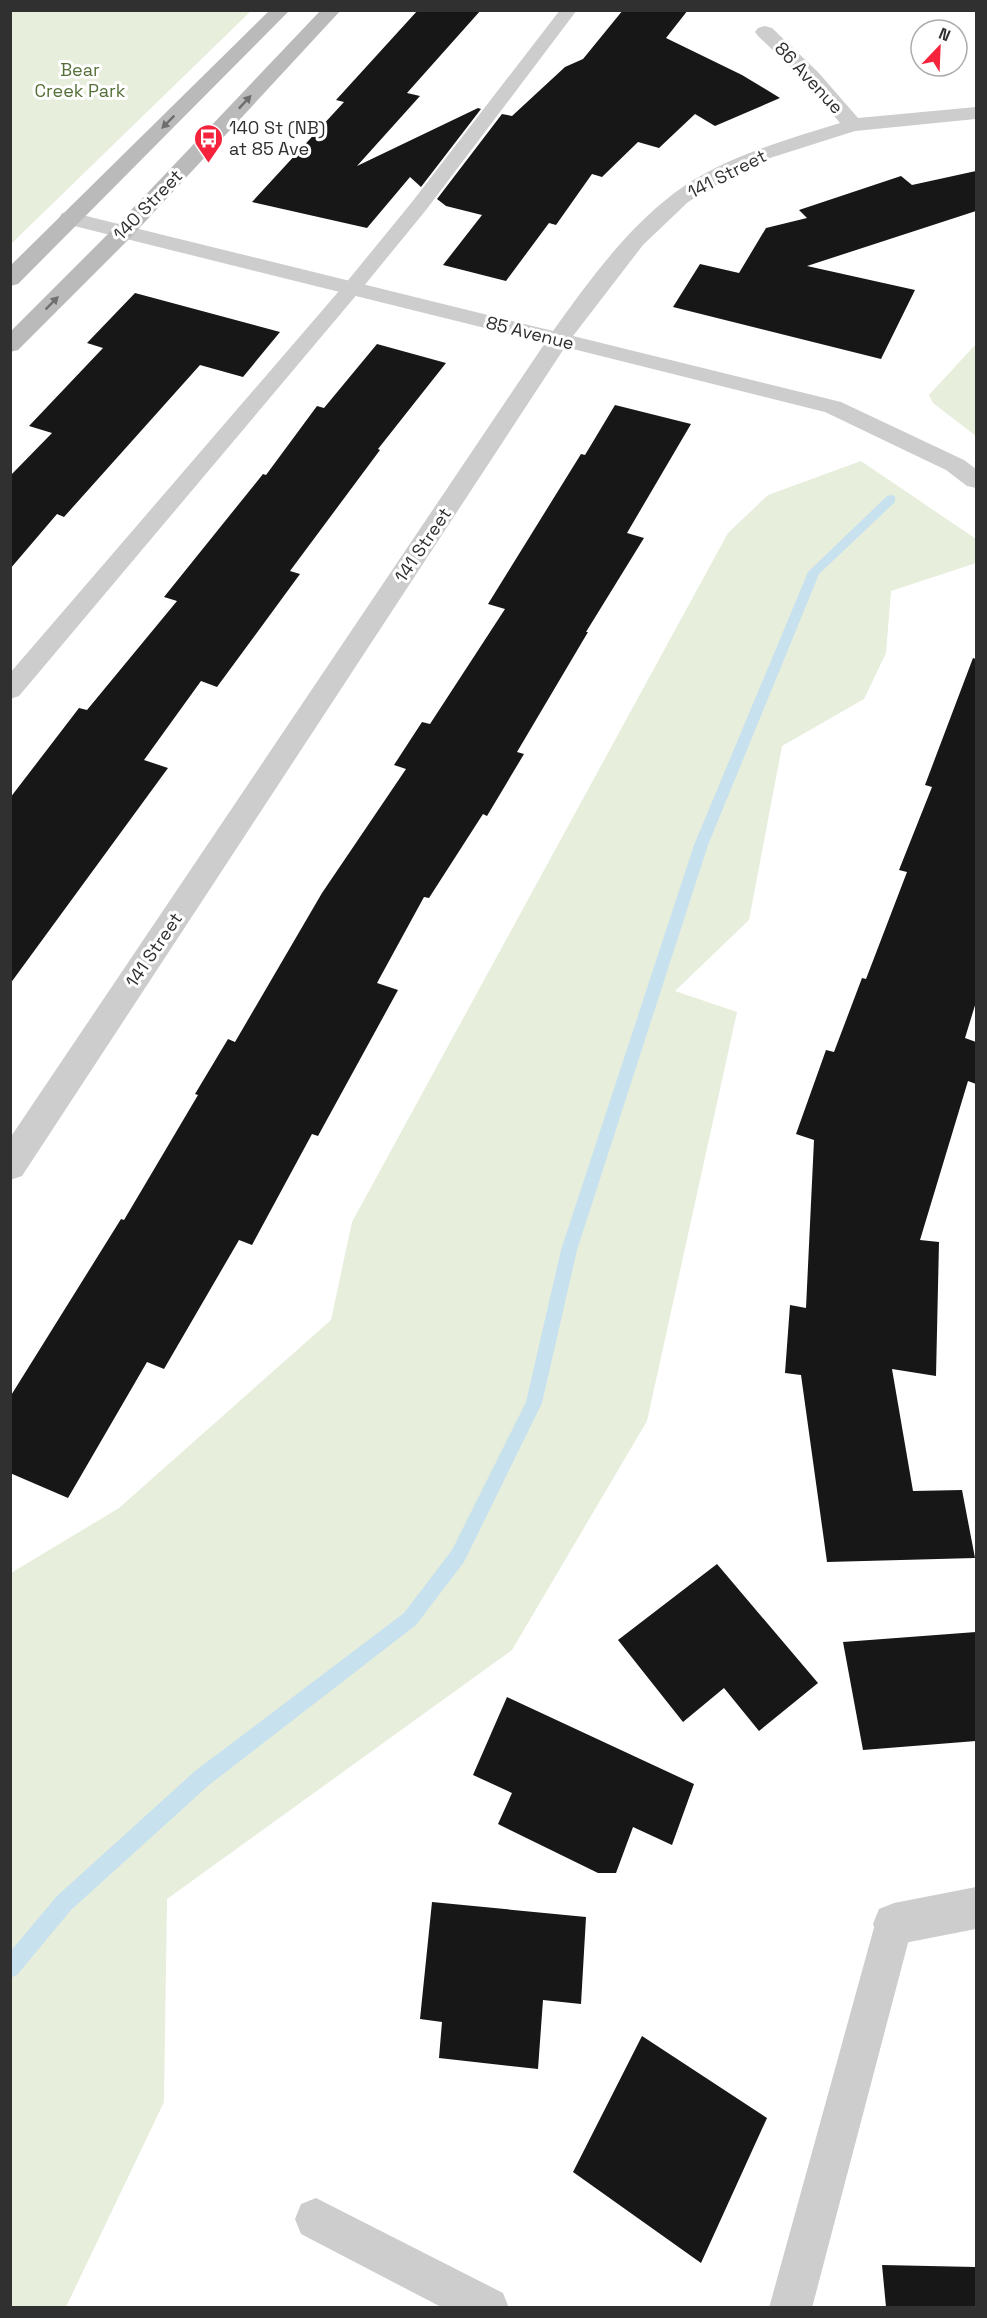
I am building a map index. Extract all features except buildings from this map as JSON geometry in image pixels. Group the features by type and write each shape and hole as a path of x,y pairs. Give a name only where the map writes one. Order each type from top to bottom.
{"main road":[{"path":"10,279 281,10"},
{"name":"140 Street","path":"10,345 123,232 332,10"}],"street":[{"name":"86 Avenue","path":"765,32 811,76 853,125"},
{"name":"141 Street","path":"10,1166 558,340 584,303 635,240 681,198 726,171 763,154 853,125 976,113"},
{"name":"85 Avenue","path":"70,218 833,407 955,465 976,480"},
{"path":"894,1924 976,1908"}],"lane":[{"path":"10,690 352,288 419,206 569,10"},
{"path":"790,2307 894,1924"},
{"path":"316,2219 488,2307"}],"green space":[{"name":"Bear Creek Park","path":"11,10 251,10 251,11 11,244"},
{"path":"976,344 976,436 933,403 929,395"},
{"path":"861,461 976,539 976,563 891,591 886,653 864,699 782,746 749,920 675,991 737,1012 647,1421 512,1650 167,1899 164,2102 66,2307 11,2307 11,1573 119,1508 331,1320 352,1222 728,533 768,495"}],"waterway":[{"path":"10,1968 64,1903 202,1778 410,1619 458,1556 534,1403 569,1250 701,845 814,572 891,499"}],"place":[{"name":"140 St (NB) at 85 Ave","path":"208,164"}]}
